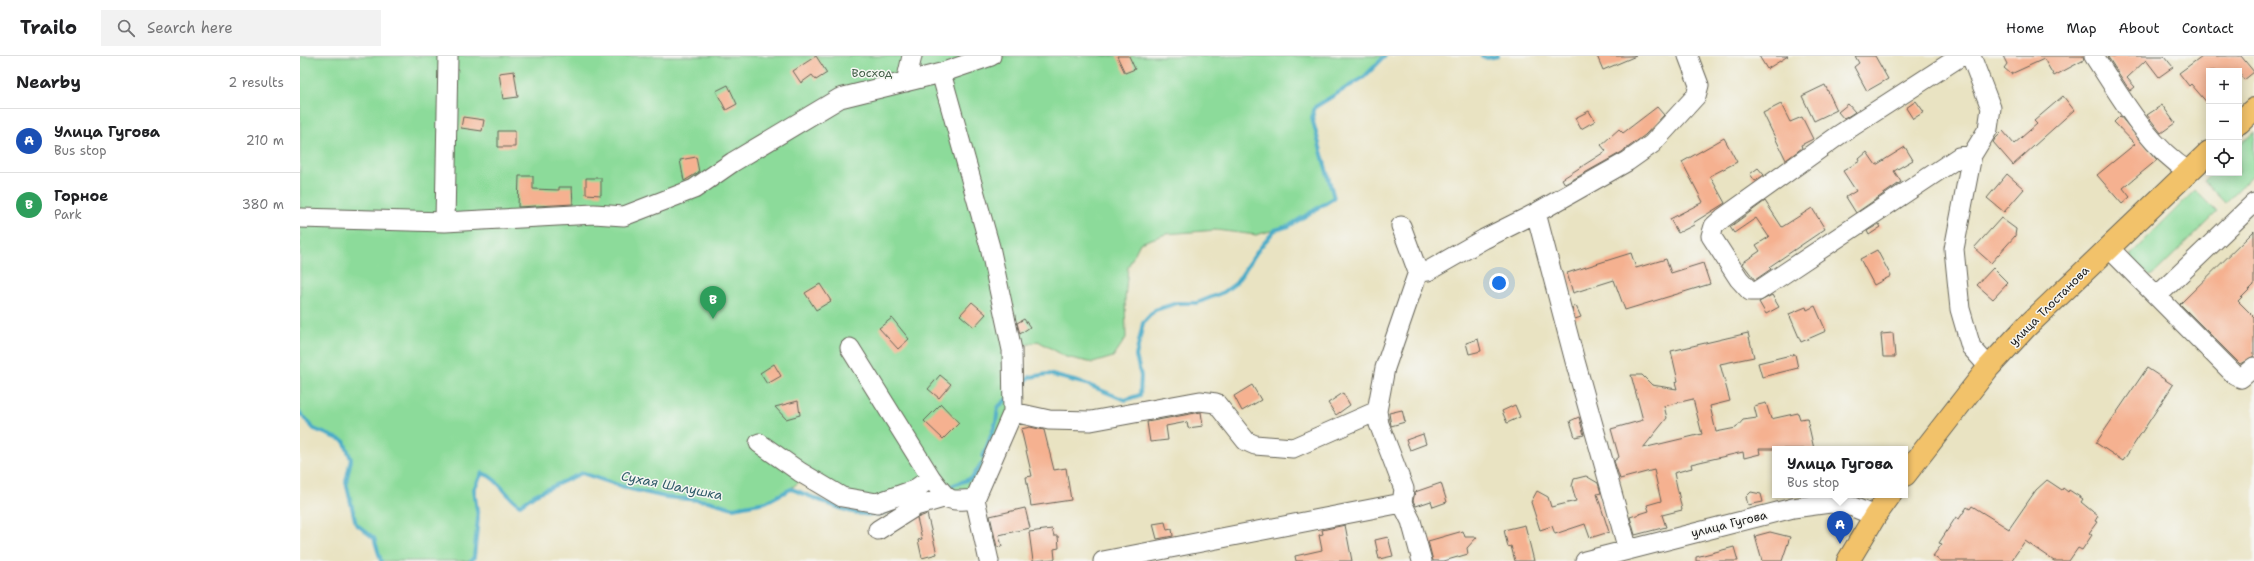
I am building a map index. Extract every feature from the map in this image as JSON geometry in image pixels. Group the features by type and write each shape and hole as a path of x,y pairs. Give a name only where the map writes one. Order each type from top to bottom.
{"main road":[{"path":"2242,120 2254,109"},
{"name":"улица Тлостанова","path":"1908,471 1989,367 2036,317 2206,155"},
{"path":"1848,561 1875,516 1888,498"}],"street":[{"path":"445,222 448,56"},
{"path":"906,82 912,56"},
{"path":"300,218 445,222 594,214 624,216 694,188 733,162 840,98 941,73 991,56"},
{"path":"1418,272 1428,271 1484,239 1536,213 1628,162 1652,144 1696,96 1699,85 1688,56"},
{"path":"1961,56 1839,135 1729,214 1714,226 1711,236 1739,279 1750,290 1758,291 1959,157 1972,155"},
{"path":"1971,56 1991,108 1988,128 1972,155 1954,249 1960,309 1972,347 1989,367"},
{"path":"2094,56 2145,131 2170,159 2188,172"},
{"path":"941,73 990,247 1012,350 1013,412 975,499 989,561"},
{"path":"2157,296 2254,203"},
{"path":"1536,213 1575,361 1628,550"},
{"path":"1401,226 1418,272 1385,368 1377,411 1379,424 1404,489 1402,503 1411,521 1422,561"},
{"path":"2108,247 2235,375 2241,378 2254,367"},
{"path":"850,348 931,478 947,497 953,501 975,499"},
{"path":"1013,412 1049,420 1091,421 1200,401 1216,403 1246,441 1255,445 1293,448 1377,411"},
{"path":"759,443 800,472 842,497 877,503 914,490 931,478"},
{"path":"878,530 916,506 947,497"},
{"path":"1103,561 1402,503"},
{"name":"улица Гугова","path":"1584,561 1793,508 1830,503 1853,507 1875,516"}],"green space":[{"name":"Восход","path":"300,56 1385,56 1364,77 1315,107 1312,118 1334,198 1289,226 1256,235 1216,230 1166,234 1140,243 1128,267 1125,299 1126,338 1113,357 1093,363 1066,357 1038,341 1012,350 1013,412 975,499 953,501 931,478 877,503 807,476 790,489 766,502 733,508 708,501 665,497 630,489 582,473 534,495 520,505 510,497 498,483 488,475 482,473 474,489 478,518 474,557 471,561 381,561 374,538 356,524 346,482 351,459 344,441 314,429 300,413"},
{"path":"2254,132 2254,174 2225,203 2204,181 2209,176 2242,176 2242,143"},
{"path":"2195,190 2217,212 2153,275 2149,276 2130,257 2132,253"}],"building":[{"path":"816,56 827,73 816,80 812,75 801,83 793,71"},
{"path":"1117,56 1129,56 1135,69 1125,73"},
{"path":"1597,56 1636,56 1603,70"},
{"path":"1759,56 1788,56 1767,69"},
{"path":"1855,56 1875,56 1888,79 1867,91 1854,67 1859,63"},
{"path":"2003,56 2083,56 2084,60 2054,76 2044,59 2011,74 2004,68 2007,64"},
{"path":"2164,56 2173,67 2159,77 2146,60 2127,78 2135,87 2130,91 2108,57"},
{"path":"2202,56 2241,56 2254,72 2244,80 2242,76 2242,68 2206,68 2206,102 2191,84 2189,86 2179,73"},
{"path":"514,71 518,97 503,99 499,73"},
{"path":"728,85 737,104 726,110 716,91"},
{"path":"1825,85 1837,110 1814,121 1802,96"},
{"path":"2063,96 2074,110 2013,165 1993,142 1995,139 2003,131 2014,144 2037,124 2034,121"},
{"path":"1916,101 1924,112 1913,119 1906,108"},
{"path":"1781,104 1790,122 1802,117 1813,139 1801,145 1802,148 1786,160 1763,113"},
{"path":"1848,104 1855,112 1844,119 1838,112"},
{"path":"2162,105 2175,123 2161,133 2147,115"},
{"path":"1657,107 1664,115 1645,135 1622,152 1565,184 1562,179 1606,151 1601,145 1619,129 1623,133"},
{"path":"1589,111 1595,121 1581,129 1575,118"},
{"path":"2120,116 2157,160 2123,188 2130,197 2122,204 2097,175 2135,144 2114,122"},
{"path":"463,117 484,120 482,131 461,128"},
{"path":"498,131 515,131 515,147 498,147"},
{"path":"1724,138 1737,162 1710,176 1725,203 1693,223 1694,225 1678,233 1670,219 1703,202 1682,162"},
{"path":"1905,147 1913,160 1894,171 1901,182 1856,213 1846,197 1856,191 1843,171 1860,161 1859,159 1867,152 1876,165"},
{"path":"696,157 699,172 684,181 680,160"},
{"path":"1758,168 1764,175 1755,181 1750,174"},
{"path":"2007,174 2024,189 2004,212 1987,198"},
{"path":"519,176 533,176 533,189 559,190 559,187 572,187 573,204 518,207"},
{"path":"586,178 601,178 601,195 586,194"},
{"path":"1765,201 1782,227 1812,208 1825,229 1769,267 1771,269 1755,280 1742,263 1760,251 1756,245 1769,237 1756,218 1734,233 1730,227"},
{"path":"2001,218 2016,229 2015,236 1991,263 1974,248"},
{"path":"1879,224 1881,227 1869,235 1867,231"},
{"path":"2254,231 2254,285 2238,301 2254,317 2254,356 2240,364 2180,304"},
{"path":"1877,250 1891,276 1874,285 1860,259"},
{"path":"1631,253 1636,268 1666,259 1671,273 1703,263 1710,284 1625,310 1614,280 1573,293 1567,273"},
{"path":"1993,268 2008,283 1993,299 1977,285"},
{"path":"820,284 831,301 816,310 805,293"},
{"path":"1772,295 1779,307 1766,314 1759,302"},
{"path":"972,302 986,314 974,327 960,315"},
{"path":"1576,306 1581,317 1575,319 1572,308"},
{"path":"1815,306 1826,331 1801,342 1789,314 1806,307 1807,310"},
{"path":"892,318 909,339 898,349 879,328"},
{"path":"1024,319 1030,327 1020,334 1017,323"},
{"path":"1748,333 1754,357 1720,364 1730,401 1710,406 1716,432 1736,428 1743,420 1757,418 1754,406 1766,403 1771,419 1798,413 1800,419 1807,418 1813,446 1772,446 1772,449 1759,449 1760,454 1744,458 1743,452 1691,464 1692,468 1674,473 1682,510 1662,515 1666,527 1635,535 1630,517 1649,511 1647,505 1661,501 1654,470 1620,479 1614,461 1619,457 1611,429 1643,420 1631,375 1642,375 1652,385 1677,389 1675,382 1678,381 1671,351","holes":["1693,399 1702,434 1643,448 1667,418 1664,406"]},
{"path":"1893,333 1895,357 1883,357 1881,334"},
{"path":"1478,339 1481,351 1469,354 1466,343"},
{"path":"1795,354 1798,368 1762,377 1758,363"},
{"path":"774,364 781,376 767,384 760,373"},
{"path":"2147,368 2173,385 2123,461 2096,443"},
{"path":"940,375 951,384 939,398 928,389"},
{"path":"1252,385 1261,400 1242,411 1234,396"},
{"path":"1343,393 1350,405 1336,415 1328,403"},
{"path":"798,401 800,415 786,419 775,407"},
{"path":"941,404 959,423 943,439 924,421"},
{"path":"1515,405 1520,417 1507,423 1502,411"},
{"path":"1402,410 1405,422 1391,426 1389,413"},
{"path":"1201,412 1203,426 1188,428 1187,422 1166,426 1168,440 1150,442 1147,422"},
{"path":"1579,417 1584,435 1575,437 1570,421"},
{"path":"1030,427 1044,430 1054,470 1066,468 1071,500 1031,506 1026,477 1032,476 1021,429"},
{"path":"1423,434 1426,444 1410,450 1406,440"},
{"path":"1586,476 1598,483 1601,493 1597,494 1609,532 1590,538 1585,524 1555,534 1552,526 1540,530 1531,502 1537,491 1548,497 1551,507 1576,501 1572,486 1574,479"},
{"path":"2047,480 2062,490 2063,488 2068,492 2069,490 2083,499 2081,502 2098,516 2095,521 2097,522 2089,533 2092,535 2082,550 2078,548 2069,561 2054,561 2025,541 2011,561 1940,561 1933,556 1942,544 1939,543 1956,517 1959,519 1967,507 1970,509 1972,506 2009,529 2036,490"},
{"path":"1441,483 1447,502 1433,507 1431,501 1416,506 1413,501 1415,492"},
{"path":"1751,492 1761,494 1763,502 1748,505 1746,497"},
{"path":"1025,508 1030,528 999,535 1002,546 997,547 990,516"},
{"path":"927,514 937,554 922,558 918,540 922,539 917,518"},
{"path":"1165,522 1167,530 1172,529 1173,536 1157,539 1153,524"},
{"path":"1345,525 1352,561 1296,561 1295,556 1322,550 1319,535 1323,534 1322,530"},
{"path":"1525,525 1534,561 1515,561 1511,546 1508,547 1504,530"},
{"path":"1052,529 1054,536 1058,536 1059,548 1054,549 1055,559 1033,561 1029,532"},
{"path":"1463,531 1465,537 1477,537 1467,548 1468,554 1444,561 1433,561 1428,541"},
{"path":"1770,532 1790,537 1782,561 1762,561 1755,536"},
{"path":"1388,537 1393,556 1379,559 1375,540"},
{"path":"1734,547 1738,561 1696,561 1696,557"}],"waterway":[{"name":"Сухая Шалушка","path":"1018,388 1030,377 1048,374 1086,384 1125,400 1140,395 1141,376 1136,356 1143,323 1155,310 1177,303 1197,303 1224,292 1236,283 1259,249 1275,230 1289,226 1334,198 1312,118 1315,107 1364,77 1385,56"},
{"name":"Сухая Шалушка","path":"1482,56 1487,58 1498,56"},
{"name":"Сухая Шалушка","path":"983,457 996,422 998,407 1007,399"},
{"name":"Сухая Шалушка","path":"300,413 314,429 344,441 351,459 346,482 356,524 374,538 381,561"},
{"name":"Сухая Шалушка","path":"951,486 972,478 981,464"},
{"name":"Сухая Шалушка","path":"471,561 474,557 478,518 474,489 482,473 488,475 498,483 510,497 520,505 534,495 582,473 630,489 665,497 708,501 733,508 766,502 791,489 836,507 861,514 872,515 883,513 902,504"}],"place":[{"name":"Горное","path":"713,319"},
{"name":"Улица Гугова","path":"1840,544"}]}
